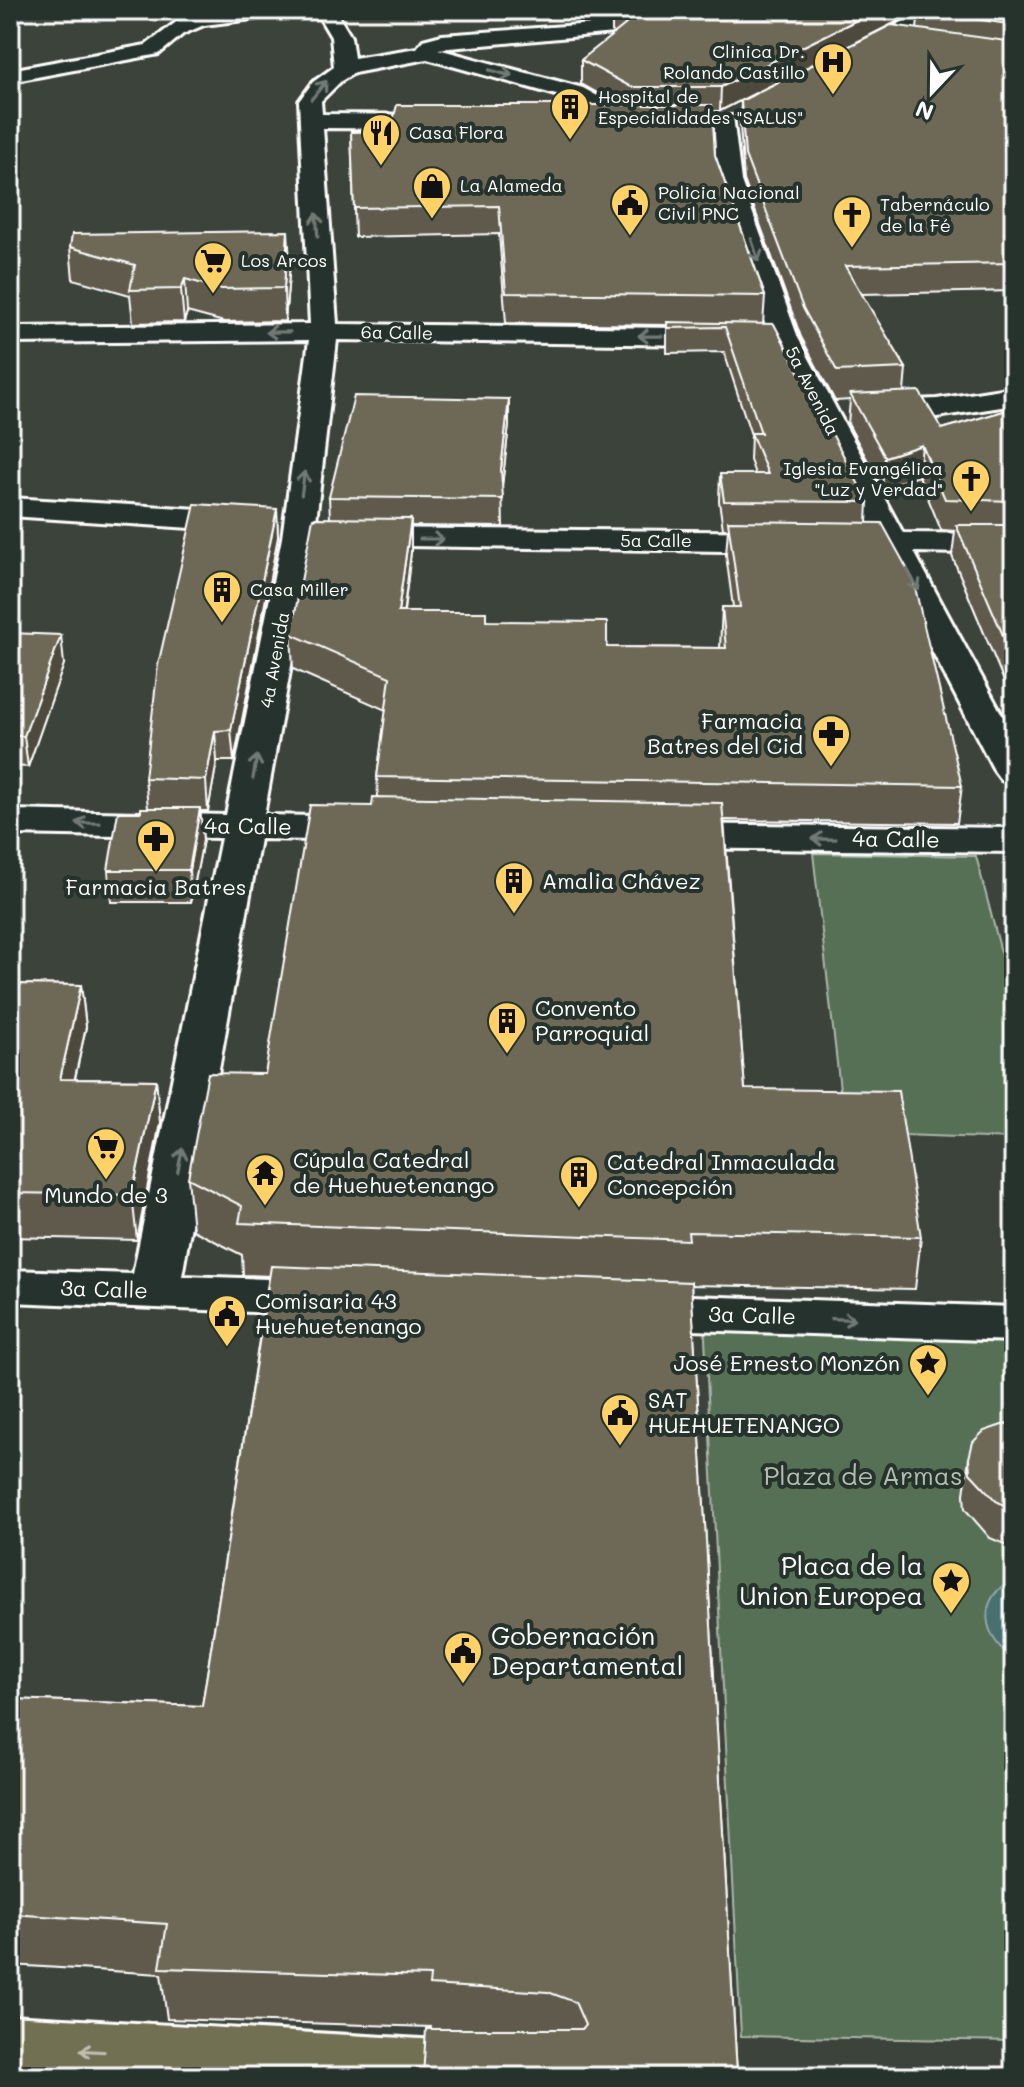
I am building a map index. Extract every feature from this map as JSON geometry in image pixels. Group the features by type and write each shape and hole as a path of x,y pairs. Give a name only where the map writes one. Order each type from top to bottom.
{"main road":[{"path":"10,2046 393,2073 547,2077"}],"street":[{"path":"10,76 152,50 168,42 175,30 213,17 276,10"},
{"path":"325,10 341,37 344,66 426,53"},
{"path":"553,10 559,31"},
{"path":"831,66 941,10"},
{"path":"426,53 430,44 461,38 696,20"},
{"path":"893,34 936,40"},
{"path":"341,37 426,53 575,93 626,121"},
{"name":"4a Avenida","path":"154,1291 245,825 297,531 324,332 310,101 319,87 344,66"},
{"name":"5a Avenida","path":"697,121 732,117 729,181 784,338 821,413 894,543 1014,772"},
{"path":"311,121 482,122"},
{"path":"575,123 654,121"},
{"name":"6a Calle","path":"10,335 324,332 784,338"},
{"path":"821,413 937,408 1014,396"},
{"name":"5a Calle","path":"10,507 297,531 1014,544"},
{"name":"4a Calle","path":"10,822 402,829"},
{"name":"4a Calle","path":"623,835 1014,840"},
{"name":"3a Calle","path":"10,1286 374,1300"},
{"name":"3a Calle","path":"593,1309 1014,1324"}],"green space":[{"path":"813,853 976,856 1014,1002 1014,1139 845,1133"},
{"name":"Plaza de Armas","path":"704,1319 1014,1329 1014,2041 741,2036"}],"water":[{"path":"1014,1579 1014,1659 995,1640 987,1618 993,1597"}],"building":[{"path":"659,10 877,10 721,87 631,87 581,60 626,24 612,14"},
{"path":"919,10 1014,10 1014,25"},
{"path":"891,25 1014,42 1014,196 1007,195 1014,207 1014,263 845,266 906,368 837,371 803,308 745,155 741,101"},
{"path":"397,105 712,105 715,155 765,296 506,293 499,206 354,208 351,132 390,131"},
{"path":"288,231 284,288 221,289 185,279 181,289 130,290 135,265 70,247 72,234"},
{"path":"667,322 774,324 868,502 724,501 720,474 768,474 751,433 761,433 725,327 668,328"},
{"path":"919,391 942,429 1014,408 1014,501 945,499 922,445 885,457 850,394"},
{"path":"354,396 509,399 501,469 503,499 329,497"},
{"name":"Casa Miller","path":"195,504 277,509 231,730 215,731 206,780 145,778 158,665"},
{"path":"313,518 411,519 398,612 486,612 486,621 607,622 607,647 726,648 722,607 740,607 728,521 882,523 913,579 962,786 377,777 390,677 291,634"},
{"path":"956,525 1014,525 1014,661"},
{"path":"10,633 61,635 24,736 10,736"},
{"path":"373,797 722,803 745,1089 898,1091 921,1237 688,1232 689,1240 239,1223 242,1206 188,1178 208,1073 265,1074 310,805 372,806"},
{"path":"141,808 200,808 189,870 108,870 118,812 141,812"},
{"path":"10,984 81,985 60,1079 156,1080 132,1195 10,1193"},
{"name":"Gobernación Departamental","path":"271,1266 691,1282 737,2073 777,2077 423,2077 426,2029 582,2029 585,2025 575,2002 548,1992 429,1985 430,1976 160,1968 167,1924 10,1914 10,1699 202,1706"},
{"path":"1014,1421 1014,1510 996,1501 970,1473 969,1458 973,1442 984,1431"},
{"path":"922,2071 1014,2075 1014,2077 923,2077"}],"place":[{"name":"Clinica Dr. Rolando Castillo","path":"833,96"},
{"name":"Hospital de Especialidades \"SALUS\"","path":"570,141"},
{"name":"Casa Flora","path":"381,167"},
{"name":"La Alameda","path":"432,220"},
{"name":"Policia Nacional Civil PNC","path":"630,237"},
{"name":"Tabernáculo de la Fé","path":"852,249"},
{"name":"Los Arcos","path":"213,295"},
{"name":"Iglesia Evangélica \"Luz y Verdad\"","path":"971,513"},
{"name":"Casa Miller","path":"222,624"},
{"name":"Farmacia Batres del Cid","path":"831,768"},
{"name":"Farmacia Batres","path":"156,873"},
{"name":"Amalia Chávez","path":"514,915"},
{"name":"Convento Parroquial","path":"507,1055"},
{"name":"Mundo de 3","path":"106,1181"},
{"name":"Cúpula Catedral de Huehuetenango","path":"265,1207"},
{"name":"Catedral Inmaculada Concepción","path":"579,1209"},
{"name":"Comisaria 43 Huehuetenango","path":"227,1348"},
{"name":"José Ernesto Monzón","path":"928,1397"},
{"name":"SAT HUEHUETENANGO","path":"620,1447"},
{"name":"Placa de la Union Europea","path":"951,1615"},
{"name":"Gobernación Departamental","path":"463,1685"}]}
